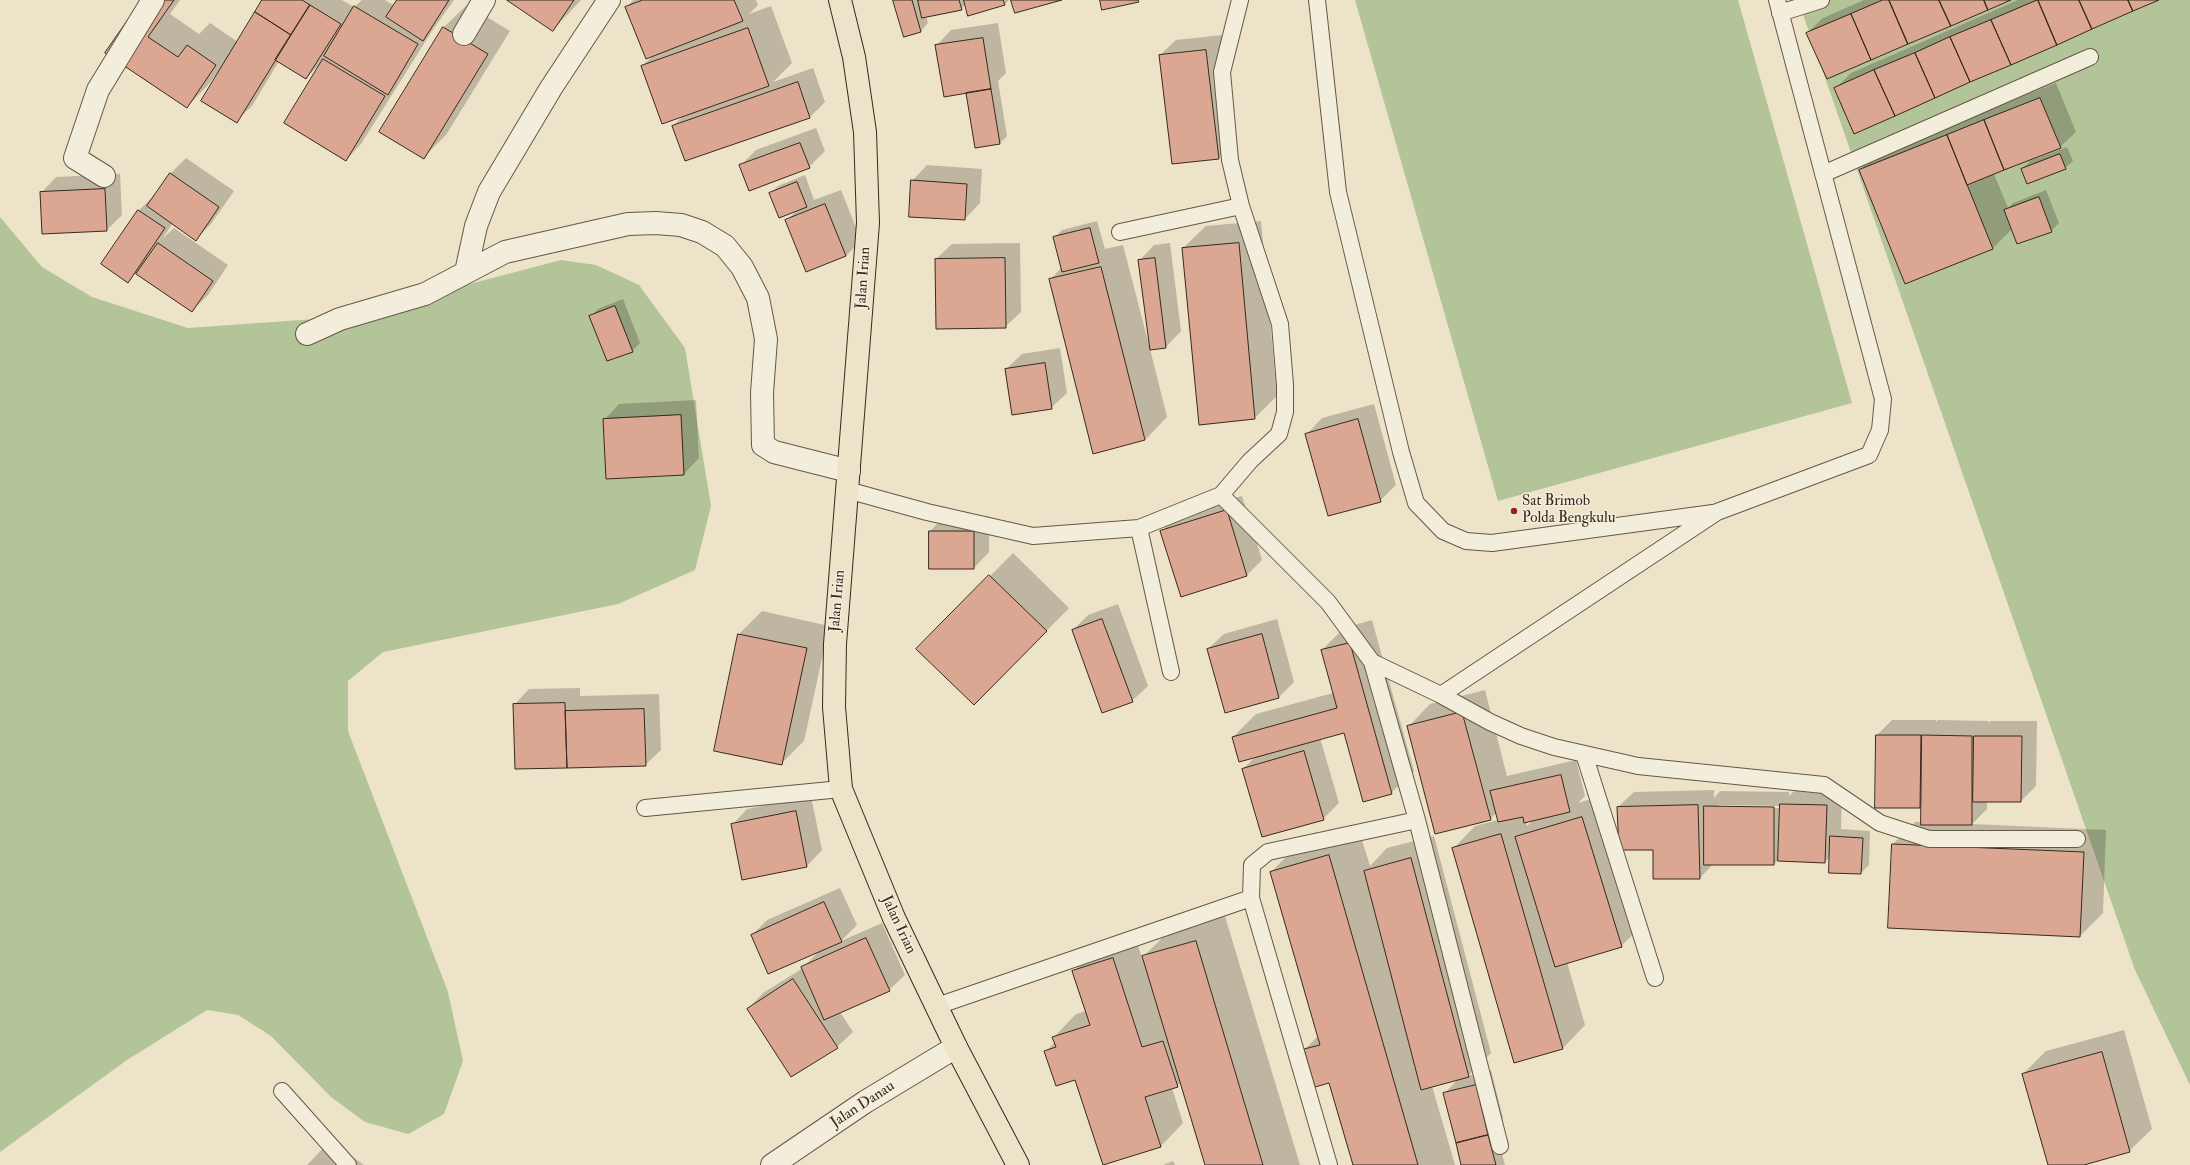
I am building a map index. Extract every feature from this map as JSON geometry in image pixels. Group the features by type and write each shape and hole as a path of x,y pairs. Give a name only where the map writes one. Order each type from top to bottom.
{"main road":[{"name":"Jalan Irian","path":"840,0 854,57 865,132 868,223 834,644 834,707 841,789 894,918 956,1047 1018,1165"}],"street":[{"path":"104,176 75,158 103,81 153,0"},
{"path":"464,34 484,0"},
{"path":"466,272 476,226 489,192 551,88 609,0"},
{"path":"307,334 340,320 425,294 504,252 628,224 656,223 680,225 702,232 725,246 742,267 758,298 766,339 761,439 763,446 774,452 806,461 848,481"},
{"name":"Jalan Danau","path":"772,1165 865,1102 956,1047"}],"lane":[{"path":"848,481 927,512 1033,536 1139,528 1221,494 1250,461 1279,434 1285,412 1285,385 1280,324 1241,206 1230,160 1222,72 1240,0"},
{"path":"1317,0 1338,192 1401,452 1416,503 1443,530 1466,541 1492,543 1717,512"},
{"path":"1441,695 1717,512 1869,454 1880,430 1883,399 1778,6 1821,0"},
{"path":"1823,174 2090,57"},
{"path":"1120,232 1241,206"},
{"path":"1221,494 1328,602 1372,662 1418,820 1500,1146"},
{"path":"1139,528 1171,672"},
{"path":"1372,662 1441,695 1490,722 1521,736 1554,747 1638,766 1824,785 1880,823 1930,839 2077,839"},
{"path":"1584,754 1655,978"},
{"path":"645,808 841,789"},
{"path":"1329,1165 1251,898 1252,865 1268,852 1418,820"},
{"path":"937,1006 1251,898"},
{"path":"282,1091 348,1165"}],"green space":[{"path":"1355,0 1738,0 1852,403 1498,501"},
{"path":"1798,0 2190,0 2190,1085 2135,970"},
{"path":"0,217 42,267 92,297 188,328 344,317 561,260 596,265 639,285 685,348 711,506 695,570 618,604 383,652 348,681 348,731 448,992 463,1061 444,1114 408,1134 365,1122 331,1097 271,1036 238,1015 207,1010 127,1060 0,1152"}],"building":[{"path":"142,0 174,0 148,37 178,57 187,45 216,65 187,108 105,53"},
{"path":"262,0 302,0 310,5 291,35 255,12"},
{"path":"397,0 449,0 423,41 386,17"},
{"path":"507,0 574,0 553,31"},
{"path":"643,0 734,0 743,21 646,59 625,7"},
{"path":"893,0 912,0 921,32 904,37"},
{"path":"918,0 959,0 962,10 922,18"},
{"path":"964,0 1003,0 1005,5 968,16"},
{"path":"1011,0 1062,0 1015,13"},
{"path":"1100,0 1138,0 1139,2 1102,10"},
{"path":"1883,0 1889,0 1908,44 1871,60 1851,14"},
{"path":"1889,0 1939,0 1951,26 1908,44"},
{"path":"1939,0 1984,0 1988,10 1951,26"},
{"path":"1984,0 2011,0 1988,10"},
{"path":"2038,0 2079,0 2092,29 2057,45"},
{"path":"2038,0 2057,45 2011,65 1991,20"},
{"path":"2079,0 2128,0 2133,11 2092,29"},
{"path":"2128,0 2159,0 2133,11"},
{"path":"310,5 341,24 306,79 275,60"},
{"path":"354,6 418,44 388,95 324,56"},
{"path":"255,12 291,35 237,123 201,101"},
{"path":"1851,14 1871,60 1827,79 1806,33"},
{"path":"1991,20 2011,65 1970,82 1950,37"},
{"path":"443,27 488,54 424,159 379,132"},
{"path":"748,28 769,86 662,124 641,66"},
{"path":"1950,37 1970,82 1935,98 1915,53"},
{"path":"983,38 991,89 944,97 935,45"},
{"path":"1206,50 1219,159 1172,164 1159,55"},
{"path":"1915,53 1935,98 1895,116 1874,70"},
{"path":"323,59 385,96 346,161 284,123"},
{"path":"1874,70 1895,116 1854,134 1834,88"},
{"path":"798,82 810,118 685,161 672,126"},
{"path":"991,89 1000,144 975,148 966,93"},
{"path":"2040,98 2061,148 2004,170 1984,120"},
{"path":"1984,120 2004,170 1967,185 1947,135"},
{"path":"1947,135 1993,249 1905,284 1859,170"},
{"path":"800,143 810,168 749,191 739,165"},
{"path":"2060,154 2066,169 2027,184 2021,169"},
{"path":"170,173 219,207 196,241 147,206"},
{"path":"911,180 967,184 965,220 909,217"},
{"path":"797,182 807,207 779,218 769,193"},
{"path":"105,189 107,231 42,234 40,192"},
{"path":"2039,197 2052,232 2017,244 2004,210"},
{"path":"825,204 846,256 806,272 785,220"},
{"path":"138,210 165,228 128,283 101,264"},
{"path":"1090,228 1099,263 1062,272 1053,237"},
{"path":"158,243 213,281 192,312 136,274"},
{"path":"1239,243 1255,419 1199,425 1182,248"},
{"path":"1005,258 1006,328 936,329 935,259"},
{"path":"1155,258 1166,348 1150,350 1138,260"},
{"path":"1101,267 1145,440 1093,454 1049,279"},
{"path":"615,306 633,352 607,361 589,316"},
{"path":"1045,363 1052,409 1012,415 1005,369"},
{"path":"681,415 684,475 606,479 603,419"},
{"path":"1358,419 1381,502 1328,516 1305,434"},
{"path":"1227,510 1247,576 1181,597 1160,531"},
{"path":"929,531 974,531 974,569 929,569"},
{"path":"989,575 1047,631 974,705 916,649"},
{"path":"1102,619 1133,702 1102,713 1072,630"},
{"path":"738,634 807,648 782,765 714,751"},
{"path":"1262,634 1279,698 1225,713 1207,649"},
{"path":"1350,643 1392,794 1363,802 1344,733 1239,762 1232,737 1337,708 1321,650"},
{"path":"565,703 567,768 515,769 513,704"},
{"path":"644,709 646,766 567,768 565,711"},
{"path":"1462,712 1491,820 1435,834 1407,726"},
{"path":"1876,735 1921,735 1920,808 1875,808"},
{"path":"1922,735 1972,736 1972,825 1921,825"},
{"path":"1974,736 2022,736 2021,802 1973,802"},
{"path":"1304,751 1324,820 1262,837 1242,769"},
{"path":"1561,775 1570,812 1524,823 1523,817 1498,822 1490,791"},
{"path":"1780,804 1827,805 1825,863 1778,861"},
{"path":"1698,805 1700,879 1653,879 1653,850 1619,850 1617,807"},
{"path":"1704,806 1774,807 1774,865 1704,865"},
{"path":"796,811 807,867 742,880 731,824"},
{"path":"1582,817 1622,947 1555,967 1515,837"},
{"path":"1501,834 1563,1049 1514,1063 1452,848"},
{"path":"1830,836 1863,838 1861,874 1829,873"},
{"path":"1892,844 2084,852 2080,937 1888,928"},
{"path":"1329,855 1418,1165 1353,1165 1329,1083 1315,1087 1304,1049 1320,1045 1270,872"},
{"path":"1411,858 1469,1077 1421,1090 1364,871"},
{"path":"824,902 842,942 768,974 751,935"},
{"path":"866,938 890,991 824,1020 801,967"},
{"path":"1196,941 1263,1165 1205,1165 1142,956"},
{"path":"1113,958 1142,1047 1163,1041 1178,1087 1145,1097 1161,1147 1103,1165 1075,1080 1056,1086 1044,1051 1056,1047 1052,1037 1090,1025 1072,971"},
{"path":"793,979 838,1048 791,1077 747,1009"},
{"path":"2102,1052 2130,1152 2084,1165 2048,1165 2022,1074"},
{"path":"1476,1085 1488,1135 1456,1143 1443,1093"},
{"path":"1488,1135 1496,1165 1461,1165 1456,1143"}],"place":[{"name":"Sat Brimob Polda Bengkulu","path":"1514,511"}]}
